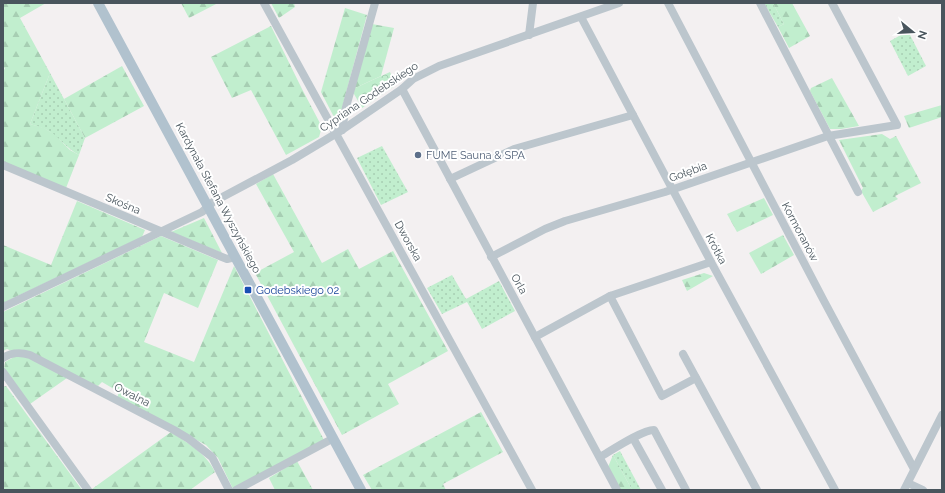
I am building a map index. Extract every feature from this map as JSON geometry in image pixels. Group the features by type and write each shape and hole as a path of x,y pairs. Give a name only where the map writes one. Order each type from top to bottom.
{"main road":[{"name":"Kardynała Stefana Wyszyńskiego","path":"98,3 332,439 361,490"}],"street":[{"name":"Dworska","path":"264,3 339,132 532,490"},
{"path":"339,132 375,3"},
{"path":"529,35 533,3"},
{"name":"Cypriana Godebskiego","path":"3,307 202,212 213,202 292,160 339,132 402,89 413,79 439,66 620,3"},
{"name":"Kormoranów","path":"668,3 914,469"},
{"path":"760,3 858,192"},
{"name":"Gołębia","path":"492,257 545,229 565,221 672,189 828,136 897,125 832,3"},
{"name":"Krótka","path":"581,17 711,262 835,490"},
{"name":"Orla","path":"402,89 617,490"},
{"path":"450,179 514,149 633,115"},
{"name":"Skośna","path":"3,165 222,258 235,256"},
{"path":"535,337 610,296 711,262"},
{"path":"610,296 662,396 696,378"},
{"name":"Owalna","path":"3,358 20,352 30,355 174,430 212,457 229,490"},
{"path":"683,354 757,490"},
{"path":"3,372 88,490"},
{"path":"923,490 906,486 942,415"},
{"path":"600,457 633,438 648,431 654,430 686,490"},
{"path":"633,438 662,490"},
{"path":"236,490 332,439"}],"green space":[{"path":"3,3 46,3 20,18 50,73 30,124 44,128 55,135 70,150 79,155 66,188 3,162 3,72 5,68 3,67"},
{"path":"181,3 218,3 189,18"},
{"path":"271,3 294,3 295,7 279,18"},
{"path":"764,3 773,3 784,24 778,27"},
{"path":"773,3 792,3 810,36 789,48 778,27 784,24"},
{"path":"345,8 367,15 339,119 335,119 321,92"},
{"path":"372,24 394,28 381,76 353,89"},
{"path":"271,26 322,127 319,137 286,155 251,90 232,98 211,57"},
{"path":"908,31 926,66 908,76 890,41"},
{"path":"122,66 144,106 85,138 64,99"},
{"path":"390,72 396,85 362,108 354,94 353,89"},
{"path":"50,73 85,138 79,155 50,132 30,124"},
{"path":"832,78 859,126 830,129 810,91 811,88"},
{"path":"942,105 942,117 909,128 904,116"},
{"path":"882,134 890,139 896,136 921,183 895,196 898,199 873,212 861,191 863,188 839,140"},
{"path":"382,146 408,192 381,205 357,158"},
{"path":"273,174 322,263 348,249 359,269 393,251 448,351 388,384 399,404 342,435 255,273 294,252 256,184"},
{"path":"764,198 773,215 737,232 727,214"},
{"path":"77,201 145,230 142,237 3,303 3,245 51,265"},
{"path":"204,218 222,253 171,232"},
{"path":"783,235 794,255 761,274 749,253"},
{"path":"161,236 218,260 198,308 164,293 144,342 194,362 234,266 324,440 233,489 218,458 206,445 117,398 119,392 102,382 98,386 7,349 3,351 3,312"},
{"path":"704,273 713,276 687,291 682,280"},
{"path":"452,275 466,299 499,281 515,311 482,329 467,302 442,314 427,288"},
{"path":"21,353 67,378 30,404 4,369 5,362"},
{"path":"6,386 82,490 3,490 3,387"},
{"path":"481,412 503,452 443,484 446,490 372,490 363,475"},
{"path":"171,432 202,454 215,472 190,490 92,489"},
{"path":"620,451 641,490 632,490 613,455"},
{"path":"613,455 632,490 620,490 608,467"},
{"path":"297,461 313,490 275,490 269,478"}],"place":[{"name":"FUME Sauna & SPA","path":"418,155"},
{"name":"Godebskiego 02","path":"248,290"}]}
